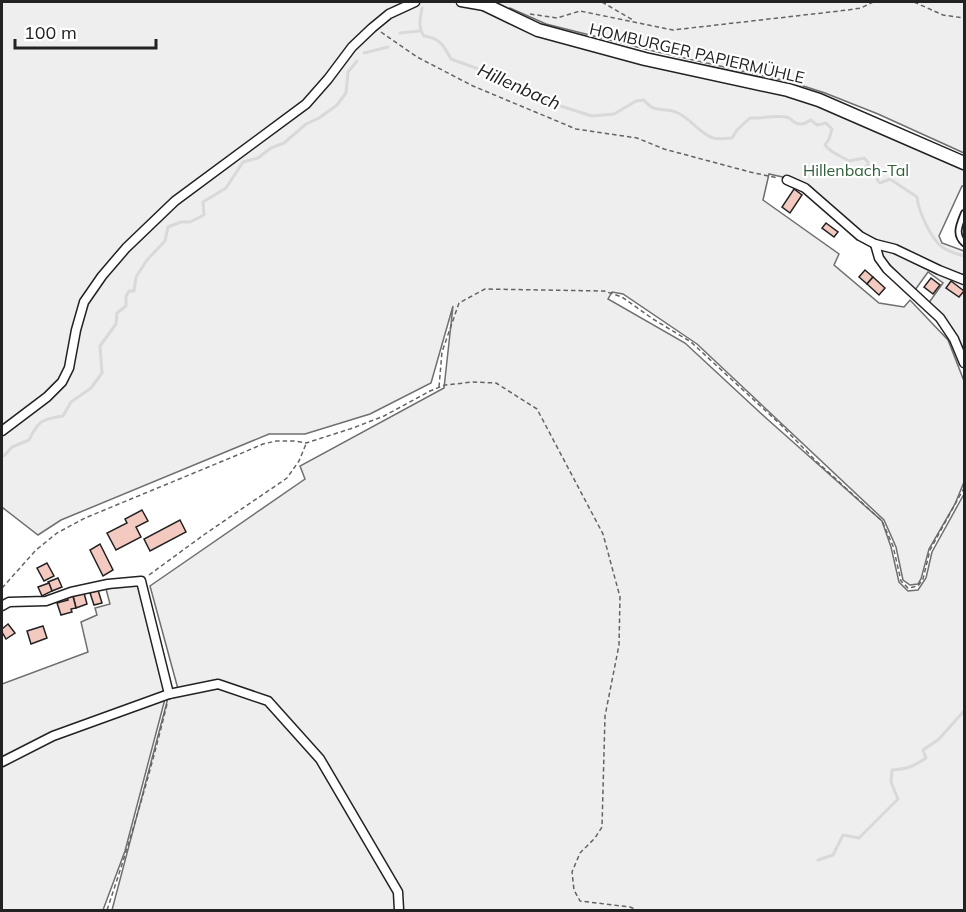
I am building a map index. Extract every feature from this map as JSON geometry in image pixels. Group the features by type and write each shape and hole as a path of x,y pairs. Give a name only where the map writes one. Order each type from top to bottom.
{"main road":[{"name":"HOMBURGER PAPIERMÜHLE","path":"484,4 538,30 645,59 788,90 819,100 964,163"}],"street":[{"path":"2,431 47,397 62,382 69,368 84,302 126,248 175,201 306,104 352,47 372,28 389,14 416,2"},
{"path":"461,2 484,4"},
{"path":"787,180 805,188 860,236 964,280"},
{"path":"876,244 879,258 887,269 940,318 954,339 964,363"},
{"path":"2,606 9,602 46,601 70,592 108,584 141,581 169,694"},
{"path":"2,762 53,736 169,694 218,684 268,701 320,759 398,892 399,910"}],"lane":[{"path":"964,213 958,234 964,243"}],"path":[{"path":"602,2 636,22"},
{"path":"525,13 557,18 580,10 673,30 848,10 861,8 873,2"},
{"path":"914,2 943,15 964,18"},
{"path":"372,28 417,57 473,86 576,129 637,138 664,148 787,180"},
{"path":"439,388 442,352 459,303 485,289 604,291 622,297 691,342 882,521 893,546 901,581 908,588 918,586 923,579 930,550 964,488"},
{"path":"2,588 36,550 57,533 85,518 263,444 276,441 306,443 384,416 445,386 473,382 496,383 537,409 603,534 620,597 619,645 605,716 602,827 580,853 572,872 574,890 580,901 630,907 637,910"},
{"path":"141,581 287,478 299,461 306,443"},
{"path":"107,910 130,843 169,694"}],"green space":[{"name":"Hillenbach-Tal","path":"2,2 964,2 964,153 878,114 791,82 546,24 510,8 506,19 786,92 964,169 964,186 939,236 942,243 964,251 964,275 876,244 787,178 769,174 763,200 839,254 834,265 879,303 904,307 910,300 948,340 964,381 964,482 955,504 929,549 918,584 910,585 903,580 896,547 884,520 697,344 623,294 612,292 608,299 685,343 882,521 899,582 908,591 918,590 926,578 932,552 964,494 964,910 112,910 169,694 178,689 150,586 305,479 300,466 444,388 453,306 431,383 370,414 305,434 269,434 61,520 38,535 3,508 2,510"},
{"path":"882,248 894,250 964,282 964,357 951,327 928,304 943,283 928,272 915,290 882,257"},
{"path":"140,584 165,691 2,758 2,684 88,652 81,622 97,615 95,608 110,604 106,589"},
{"path":"165,699 125,851 103,910 2,910 2,765 56,738"}],"building":[{"path":"794,189 802,195 790,213 782,207"},
{"path":"826,223 838,232 834,237 822,228"},
{"path":"865,270 873,277 867,284 859,277"},
{"path":"873,277 885,288 879,295 867,284"},
{"path":"931,278 940,285 933,294 924,287"},
{"path":"951,281 964,291 959,297 946,288"},
{"path":"142,510 148,521 136,527 141,537 116,550 107,533 127,523 125,519"},
{"path":"180,520 186,532 150,551 144,539"},
{"path":"100,544 113,570 103,576 90,550"},
{"path":"47,563 54,576 44,581 37,568"},
{"path":"58,578 62,587 52,591 48,582"},
{"path":"49,583 52,591 42,596 38,587"},
{"path":"98,590 102,603 94,605 90,593"},
{"path":"84,593 87,604 76,608 73,596"},
{"path":"73,596 76,608 71,609 72,612 61,615 57,603"},
{"path":"8,624 15,633 6,639 2,629"},
{"path":"43,626 47,638 31,644 27,631"}],"waterway":[{"name":"Hillenbach","path":"422,8 420,23 422,33 441,43 451,59 484,71 494,81 516,83 529,96 592,116 614,114 636,101 644,100 656,109 678,113 703,133 718,139 732,138 750,118 781,116 798,124 811,120 817,125 826,123 832,129 825,145 828,148 849,161 864,158 868,165 861,172 874,173 880,183 890,179 917,197 926,224 934,238 942,247 964,256"},
{"path":"400,33 420,31"},
{"path":"364,53 388,47"},
{"path":"4,456 12,447 29,440 42,422 63,416 71,402 91,388 102,373 100,346 116,324 117,313 126,306 126,296 129,291 134,291 136,277 147,260 165,241 168,227 181,222 190,222 204,215 203,202 226,188 243,162 258,158 271,148 284,143 306,124 337,105 346,93 348,72 357,61"},
{"path":"818,860 833,855 843,835 859,838 898,799 891,782 892,770 910,767 926,758 923,750 939,739 964,711"}]}
